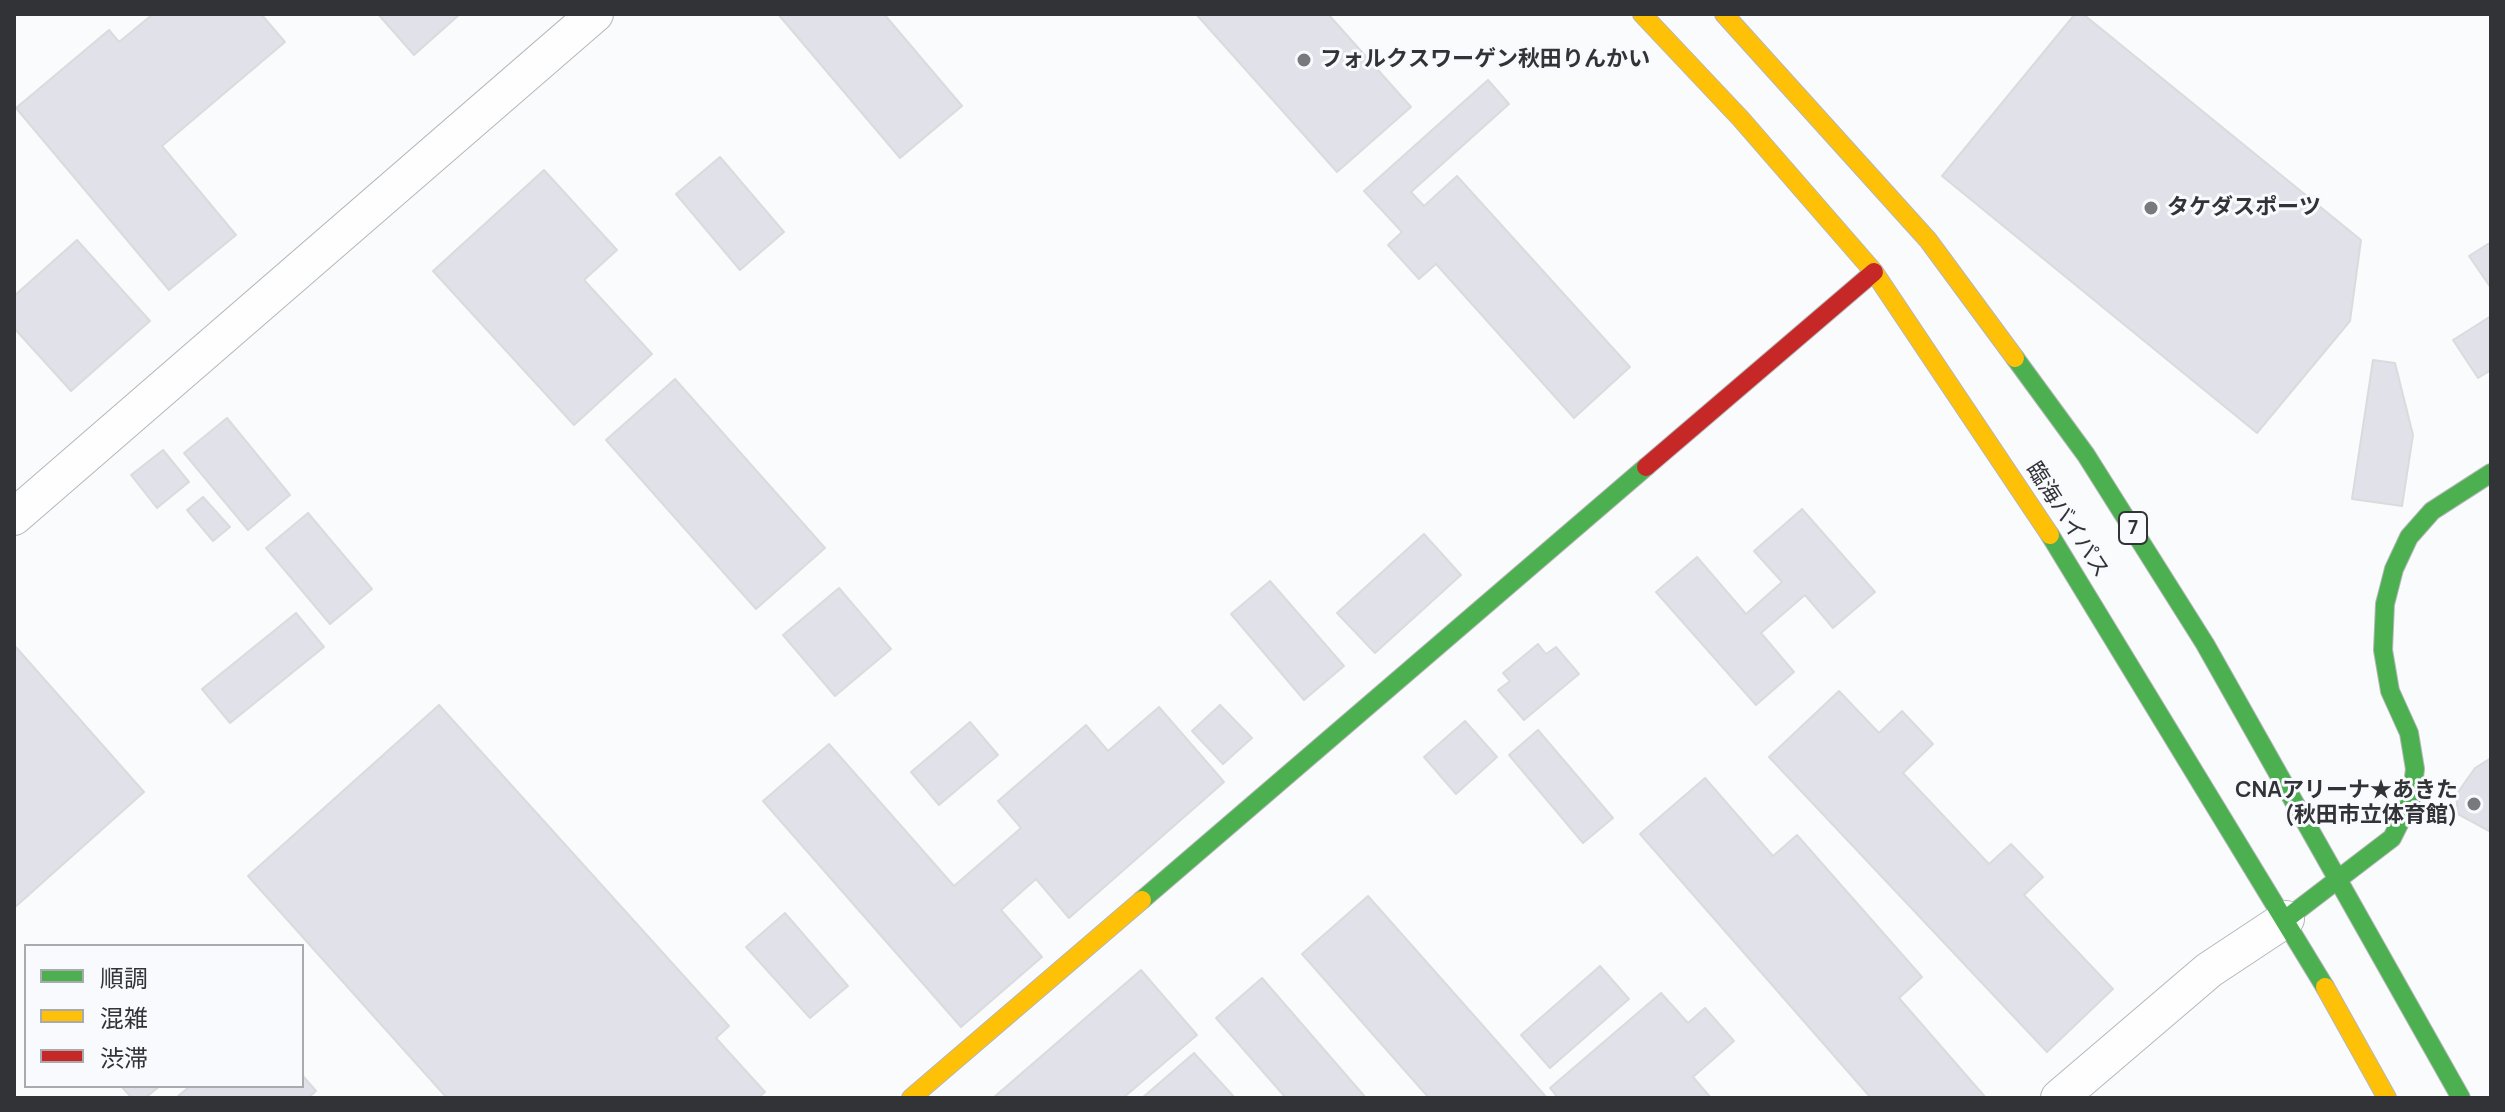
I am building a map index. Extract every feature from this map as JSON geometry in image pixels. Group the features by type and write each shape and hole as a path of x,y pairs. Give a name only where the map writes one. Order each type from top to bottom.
{"main road":[{"name":"臨海バイパス","path":"1642,14 1741,119 1874,272 2060,550 2286,919 2387,1098"},
{"name":"7","path":"1724,14 1928,240 2086,455 2205,644 2341,879 2461,1098"},
{"path":"911,1098 1874,272"},
{"path":"2286,919 2392,838 2411,800 2415,769 2409,733 2390,691 2383,650 2385,604 2394,569 2409,537 2432,511 2491,473"}],"street":[{"path":"14,517 595,14"},
{"path":"2059,1098 2209,970 2286,919"}],"building":[{"path":"153,14 261,14 285,42 162,146 236,235 169,290 16,108 109,30 119,42"},
{"path":"378,14 460,14 414,55"},
{"path":"778,14 884,14 962,106 900,158"},
{"name":"フォルクスワーゲン秋田りんかい","path":"1196,14 1328,14 1411,107 1337,172"},
{"name":"タケダスポーツ","path":"2075,14 2083,14 2361,240 2350,321 2257,433 1942,176"},
{"path":"1488,80 1509,104 1411,192 1424,206 1457,176 1630,367 1574,418 1436,264 1419,279 1388,245 1402,232 1364,191"},
{"path":"720,157 784,232 740,270 676,194"},
{"path":"544,170 617,250 584,280 652,354 574,425 433,271"},
{"path":"77,240 150,321 71,391 14,328 14,296"},
{"path":"2491,242 2491,288 2469,256"},
{"path":"2491,316 2491,370 2478,378 2453,340"},
{"path":"2373,360 2395,363 2413,435 2402,506 2352,499"},
{"path":"675,379 825,548 756,609 606,440"},
{"path":"227,418 290,495 248,530 184,453"},
{"path":"163,450 189,482 157,508 131,475"},
{"path":"203,497 230,527 213,541 187,510"},
{"path":"1802,509 1875,592 1833,628 1805,595 1761,633 1794,672 1756,705 1656,592 1697,557 1746,614 1782,582 1754,551"},
{"path":"308,513 372,589 330,624 266,548"},
{"path":"1424,534 1461,575 1375,653 1337,613"},
{"path":"1270,581 1344,666 1304,700 1231,614"},
{"path":"839,588 891,649 835,696 783,635"},
{"path":"296,613 324,647 230,723 202,689"},
{"path":"1538,644 1546,654 1556,647 1579,674 1524,720 1498,690 1510,681 1503,673"},
{"path":"14,645 144,792 14,908"},
{"path":"1839,691 1879,733 1902,711 1933,744 1903,773 1989,864 2011,844 2043,877 2024,895 2113,989 2047,1052 1769,757"},
{"path":"439,705 729,1026 716,1038 765,1092 758,1098 447,1098 248,876"},
{"path":"1220,705 1252,738 1223,764 1192,731"},
{"path":"1159,707 1224,782 1069,918 1036,879 1001,910 1042,957 961,1027 763,801 829,744 954,886 1021,828 998,801 1086,725 1108,751"},
{"path":"1465,721 1497,757 1456,794 1424,757"},
{"path":"970,722 998,755 939,805 911,772"},
{"path":"1538,730 1613,818 1583,843 1509,755"},
{"name":"CNAアリーナ★あきた (秋田市立体育館)","path":"2491,758 2491,832 2458,814 2456,795 2475,768"},
{"path":"1705,778 1773,856 1797,835 1922,977 1899,998 1986,1098 1871,1098 1640,834"},
{"path":"1368,896 1547,1098 1429,1098 1302,954"},
{"path":"785,913 848,986 810,1018 746,947"},
{"path":"1600,966 1629,999 1550,1068 1521,1035"},
{"path":"1141,970 1197,1035 1123,1098 993,1098"},
{"path":"1262,978 1366,1098 1286,1098 1216,1018"},
{"path":"1661,993 1688,1023 1705,1008 1734,1041 1693,1077 1711,1098 1558,1098 1550,1088"},
{"path":"1194,1053 1235,1098 1142,1098"},
{"path":"304,1077 316,1091 308,1098 176,1098 188,1088 304,1088"},
{"path":"123,1088 158,1088 145,1098 132,1098"}],"traffic: fast":[{"path":"2015,358 2086,455 2205,644 2461,1098"},
{"path":"1142,900 1646,467"},
{"path":"2286,919 2392,838 2411,800 2415,769 2409,733 2390,691 2383,650 2385,604 2394,569 2409,537 2432,511 2491,473"},
{"path":"2050,535 2325,987"}],"traffic: slow":[{"path":"1642,14 1741,119 1874,272 2050,535"},
{"path":"1724,14 1928,240 2015,358"},
{"path":"911,1098 1142,900"},
{"path":"2325,987 2387,1098"}],"traffic: jam":[{"path":"1646,467 1874,272"}],"place":[{"name":"フォルクスワーゲン秋田りんかい","path":"1304,60"},
{"name":"タケダスポーツ","path":"2151,208"},
{"name":"CNAアリーナ★あきた (秋田市立体育館)","path":"2474,804"}]}
